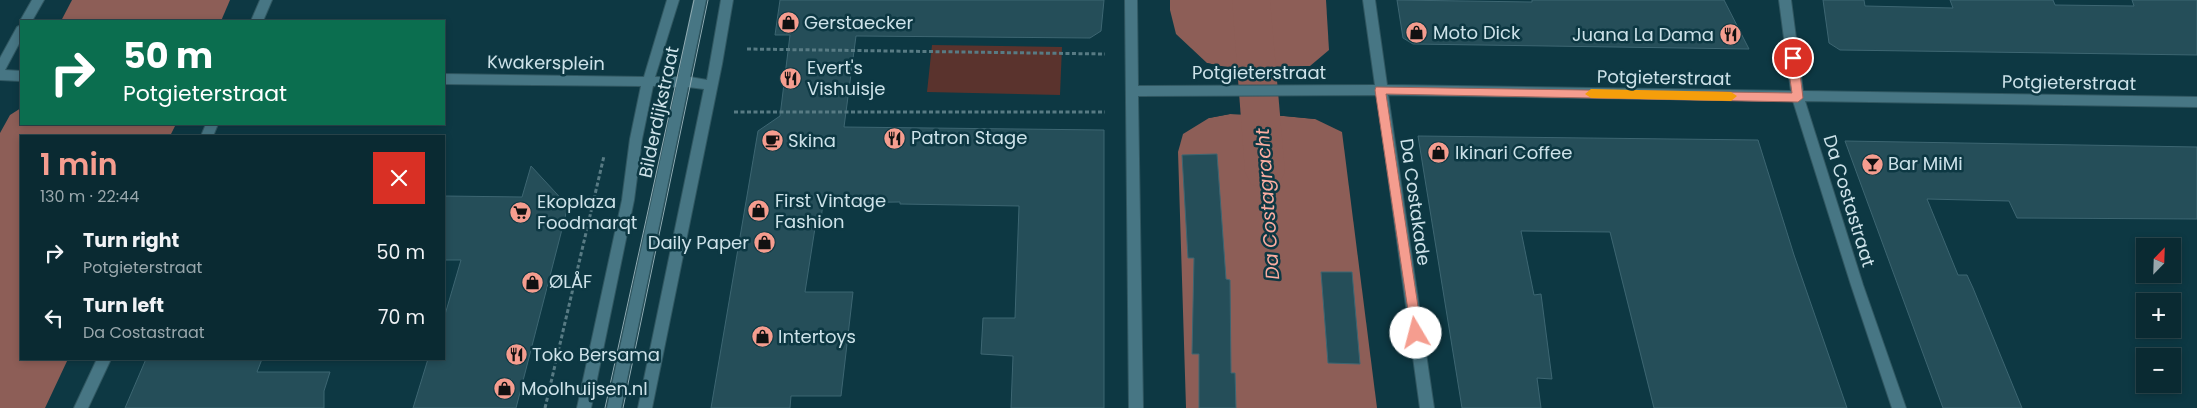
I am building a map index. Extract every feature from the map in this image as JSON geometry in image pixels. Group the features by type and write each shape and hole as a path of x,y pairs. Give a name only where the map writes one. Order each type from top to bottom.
{"street":[{"path":"27,20 38,0"},
{"path":"257,20 266,0"},
{"name":"Bilderdijkstraat","path":"584,408 628,200 636,139 648,82 673,0"},
{"name":"Bilderdijkstraat","path":"614,408 700,0"},
{"path":"645,408 711,85 718,61 720,28 727,0"},
{"path":"1131,0 1136,408"},
{"name":"Da Costakade","path":"1369,0 1380,90 1428,408"},
{"name":"Da Costastraat","path":"1785,0 1798,98 1857,285 1899,408"},
{"path":"0,69 20,32"},
{"path":"0,76 20,76"},
{"name":"Kwakersplein","path":"445,79 683,82 711,85"},
{"name":"Potgieterstraat","path":"1131,91 1380,90 1798,98 2197,102"},
{"path":"81,408 104,360"}],"path":[{"path":"746,49 1131,55"},
{"path":"732,112 1132,112"},
{"path":"545,408 606,148"}],"shaded area":[{"path":"932,45 1062,47 1060,95 927,92"}],"water":[{"path":"72,0 230,0 221,20 62,20"},
{"path":"1170,0 1326,0 1329,50 1310,66 1230,68 1207,63 1176,34 1170,10"},
{"path":"20,109 20,125 176,125 170,135 20,135 20,360 68,360 45,408 0,408 0,133 10,115"},
{"path":"1230,114 1315,119 1342,132 1377,408 1186,408 1178,152 1183,134 1209,118"}],"pier":[{"path":"1207,63 1230,68 1310,66 1310,68 1230,70 1207,65"},
{"path":"1230,112 1284,113 1315,117 1315,119 1230,114 1209,118 1209,116"}],"building":[{"path":"780,0 1104,0 1101,31 1090,38 856,36 844,127 1104,130 1104,408 1011,408 1013,356 981,354 983,318 1015,318 1019,206 900,204 900,202 823,203 820,228 815,228 805,292 853,292 841,396 791,396 790,408 711,408 758,131 780,116 790,35 775,35"},
{"path":"1397,0 1532,2 1532,0 1724,0 1749,49 1413,44 1403,38"},
{"path":"1823,0 1864,0 1865,6 1953,8 1950,0 2053,0 2055,5 2134,6 2132,0 2197,0 2197,55 1840,50 1829,43"},
{"path":"1418,136 1758,140 1794,255 1847,408 1654,408 1610,232 1521,231 1534,295 1541,294 1552,379 1537,378 1541,408 1462,408"},
{"path":"1845,141 2197,147 2197,219 2017,218 2009,201 1927,199 1958,275 1967,275 1973,288 2022,408 1943,408"},
{"path":"1217,154 1226,279 1230,280 1231,373 1235,373 1236,408 1199,408 1199,354 1192,354 1194,258 1188,258 1182,155"},
{"path":"531,166 568,206 516,408 413,408 428,360 445,360 445,315 461,260 445,260 445,196 522,197"},
{"path":"1321,272 1352,272 1360,364 1328,363"},
{"path":"146,360 262,360 257,372 330,372 324,391 324,408 125,408"}],"waterway":[{"name":"Da Costagracht","path":"1251,0 1265,172"}],"tram line":[{"path":"605,408 694,0"},
{"path":"623,408 708,0"}],"slow traffic":[{"path":"1591,94 1731,96"}],"place":[{"name":"Gerstaecker","path":"788,23"},
{"name":"Moto Dick","path":"1417,33"},
{"name":"Juana La Dama","path":"1730,35"},
{"name":"Evert's Vishuisje","path":"791,78"},
{"name":"Patron Stage","path":"895,138"},
{"name":"Skina","path":"772,141"},
{"name":"Ikinari Coffee","path":"1439,153"},
{"name":"Bar MiMi","path":"1872,164"},
{"name":"First Vintage Fashion","path":"759,211"},
{"name":"Ekoplaza Foodmarqt","path":"521,212"},
{"name":"Daily Paper","path":"765,243"},
{"name":"ØLÅF","path":"533,282"},
{"name":"Intertoys","path":"762,337"},
{"name":"Toko Bersama","path":"516,355"},
{"name":"Moolhuijsen.nl","path":"505,389"}],"route":[{"path":"1416,333 1380,90 1798,98 1793,58"}]}
